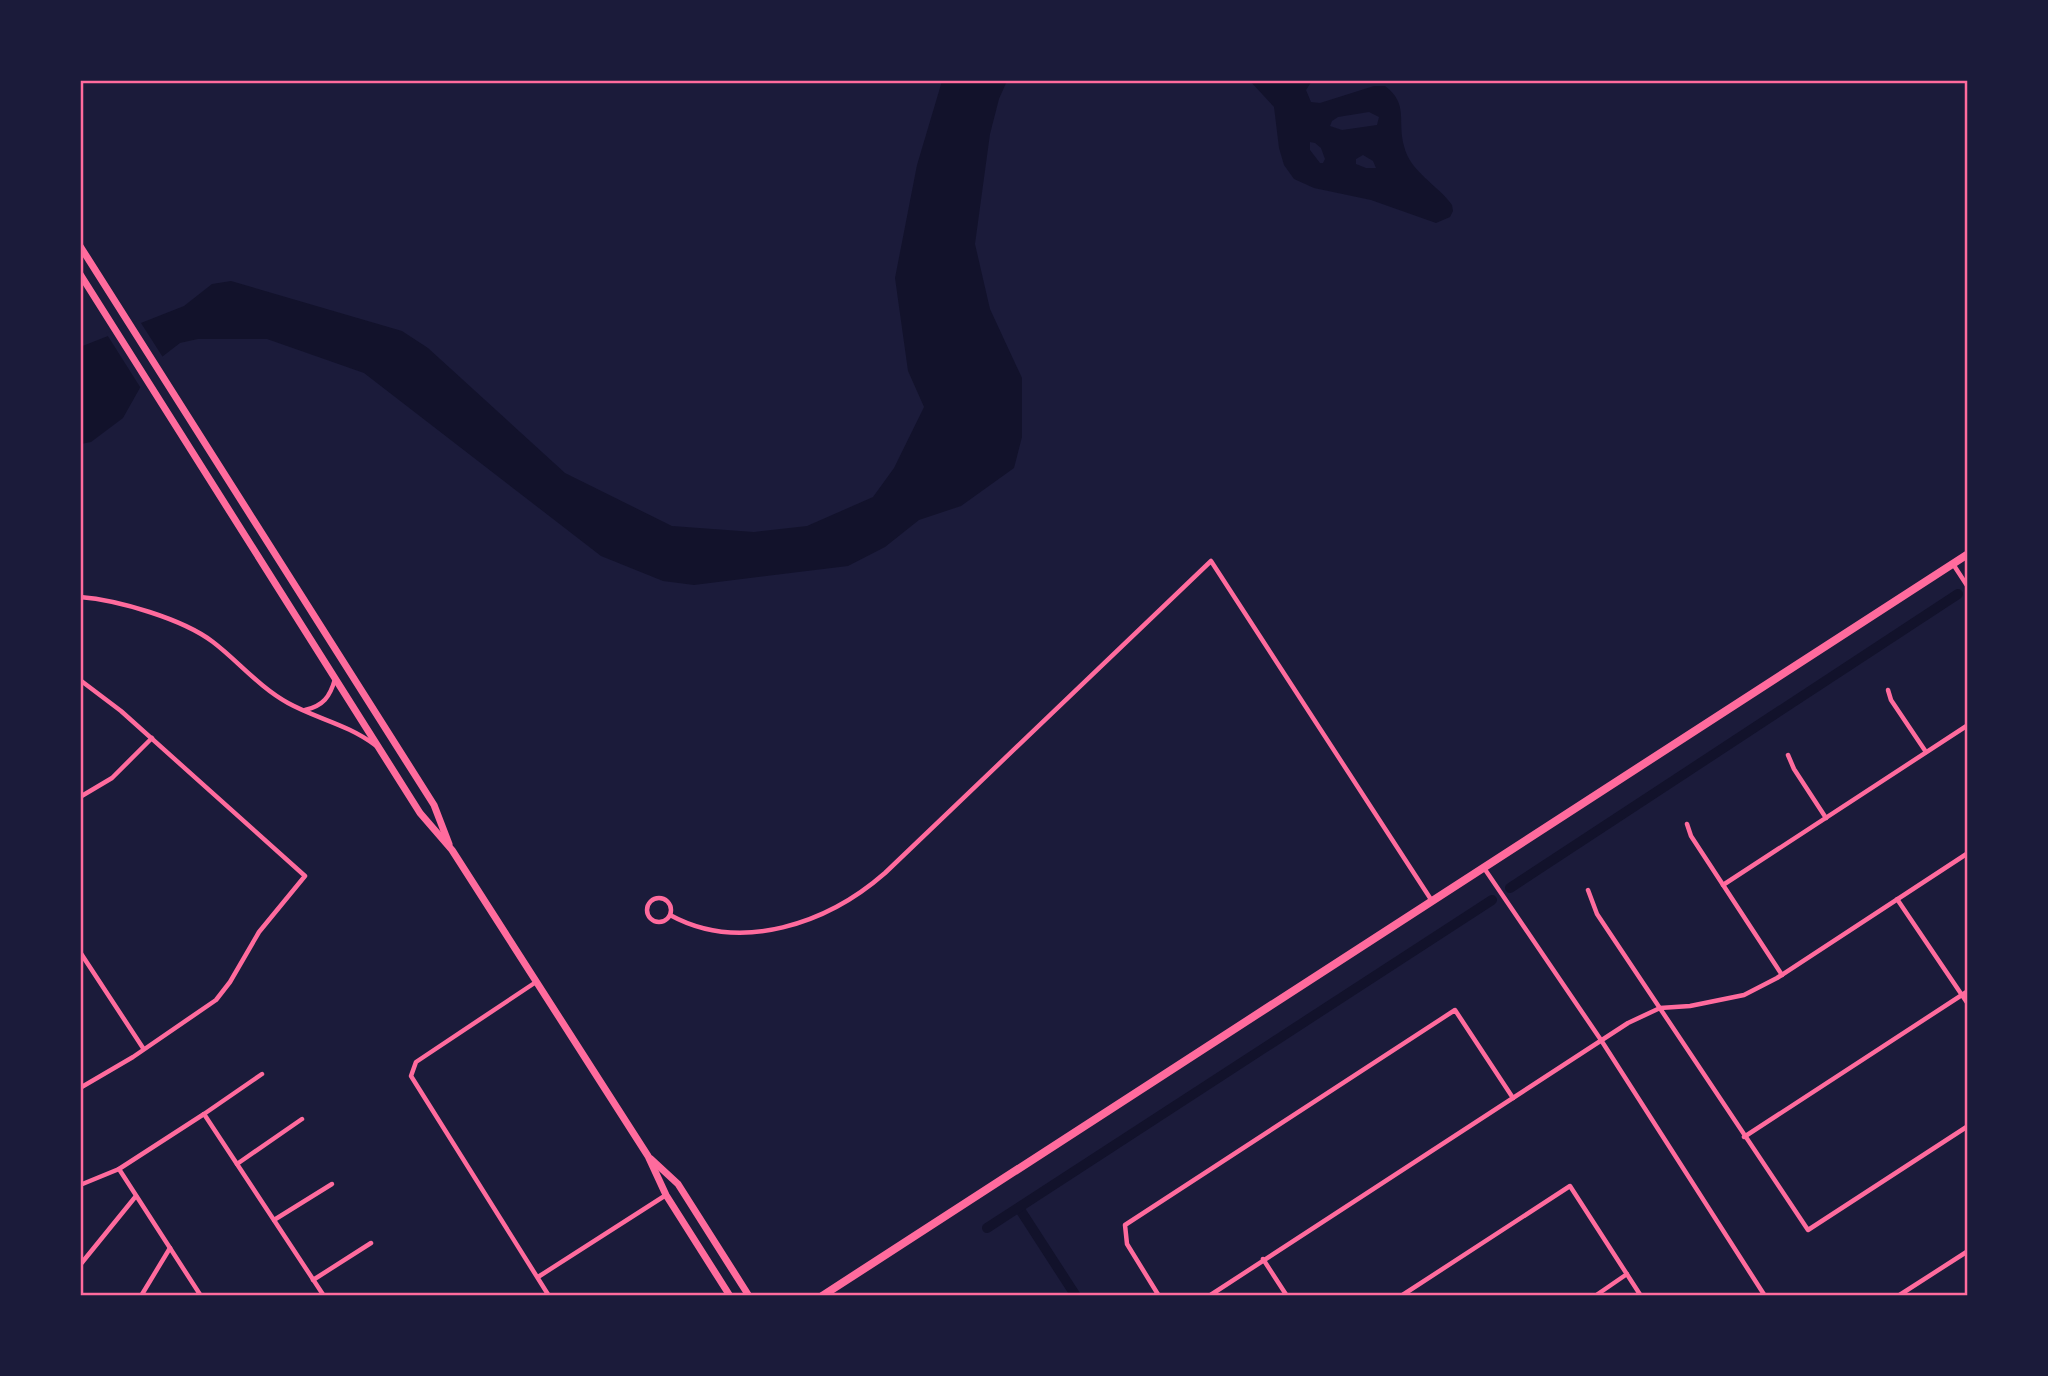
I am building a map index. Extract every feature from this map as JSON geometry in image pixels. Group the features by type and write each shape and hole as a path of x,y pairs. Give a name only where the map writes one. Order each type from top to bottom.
{"main road":[{"path":"80,246 434,805 452,850"},
{"path":"80,274 420,813 452,850 648,1156 666,1195 730,1296"},
{"path":"822,1296 1966,558"},
{"path":"648,1156 678,1184 749,1296"}],"street":[{"path":"670,915 710,929 755,931 799,924 851,899 885,873 1211,561 1432,902"},
{"path":"1953,564 1968,587"},
{"path":"80,597 105,600 180,624 211,640 267,689 290,704 358,732 380,748"},
{"path":"304,710 324,703 335,677"},
{"path":"80,680 152,738 305,876 266,922 216,1000 133,1057 80,1088"},
{"path":"1888,690 1926,752"},
{"path":"1723,885 1968,725"},
{"path":"80,797 113,778 152,738"},
{"path":"1788,755 1826,818"},
{"path":"1687,824 1691,836 1782,975"},
{"path":"1209,1296 1628,1023 1660,1009 1744,995 1782,975 1968,853"},
{"path":"1484,868 1601,1040 1765,1296"},
{"path":"1588,890 1597,914 1808,1230 1968,1126"},
{"path":"653,899 664,899 670,904 670,915 664,921 656,922 647,913 648,905 653,899"},
{"path":"1897,899 1968,1004"},
{"path":"80,953 143,1048"},
{"path":"537,982 416,1062 411,1070 412,1081 549,1296"},
{"path":"1744,1137 1968,991"},
{"path":"1159,1296 1127,1244 1125,1225 1455,1010 1513,1098"},
{"path":"80,1185 119,1169 262,1074"},
{"path":"204,1114 324,1296"},
{"path":"237,1164 302,1119"},
{"path":"119,1169 201,1296"},
{"path":"274,1220 332,1184"},
{"path":"1401,1296 1570,1186 1641,1296"},
{"path":"538,1277 666,1195"},
{"path":"80,1265 136,1196"},
{"path":"313,1280 371,1243"},
{"path":"141,1296 170,1248"},
{"path":"1898,1296 1968,1251"},
{"path":"1264,1259 1287,1296"},
{"path":"1595,1296 1627,1274"}],"shaded area":[{"path":"942,81 1007,81 999,99 990,134 975,244 990,309 1022,378 1022,437 1014,468 961,506 919,520 885,547 848,566 694,585 663,581 601,556 364,373 267,339 198,339 180,343 154,363 123,418 91,442 81,444 80,347 184,306 212,284 231,281 402,331 428,348 565,473 672,526 754,532 807,526 873,497 894,468 924,407 908,371 895,278 917,165"},
{"path":"1250,81 1312,81 1306,90 1311,102 1320,103 1374,86 1385,86 1400,106 1402,137 1407,155 1418,171 1452,205 1450,217 1436,223 1371,200 1314,188 1294,179 1284,165 1279,148 1274,107","holes":["1369,112 1379,117 1377,125 1342,130 1330,126 1338,117","1310,142 1321,148 1325,159 1323,163 1320,163 1310,150","1363,155 1373,161 1376,168 1356,164 1356,159"]}],"pier":[{"path":"139,320 164,359 156,365 142,390 106,333"}],"waterway":[{"path":"1510,888 1958,594"},
{"path":"987,1228 1492,900"},
{"path":"1019,1208 1076,1296"}]}
